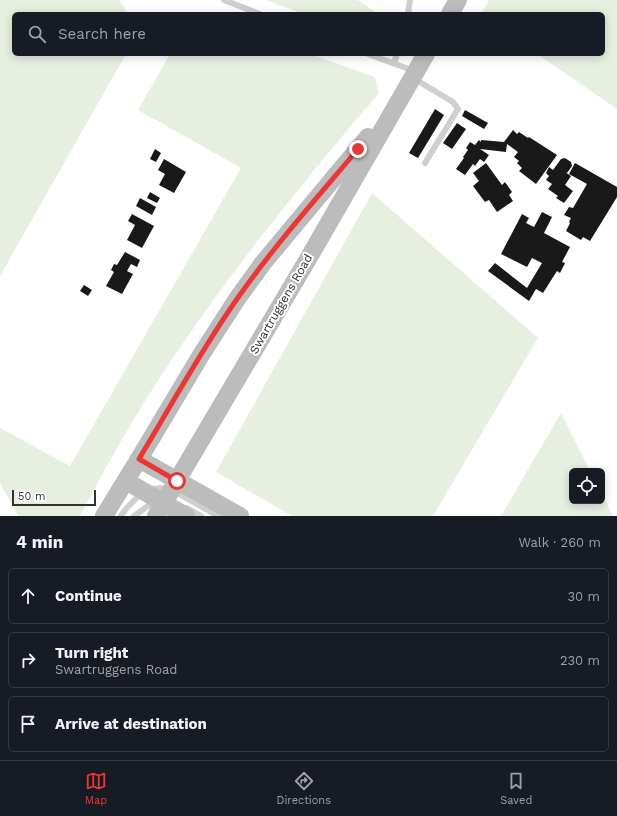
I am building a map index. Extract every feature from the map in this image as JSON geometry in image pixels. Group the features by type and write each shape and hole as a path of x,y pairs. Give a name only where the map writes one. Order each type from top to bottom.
{"main road":[{"path":"451,12 458,0"},
{"name":"Swartruggens Road","path":"162,497 308,259 425,56"},
{"name":"Swartruggens Road","path":"104,516 200,355 237,298 263,263 358,149 410,80"},
{"path":"139,459 162,497 186,516"},
{"path":"126,481 162,497 240,516"}],"lane":[{"path":"224,0 255,12"},
{"path":"408,12 410,0"},
{"path":"374,56 394,63 410,80 453,102 458,109 425,163"},
{"path":"394,63 396,56"},
{"path":"121,516 125,510 162,497 218,516"},
{"path":"134,516 162,497"},
{"path":"162,497 201,516"}],"shaded area":[{"path":"0,0 119,0 127,12 12,12 12,56 125,56 0,276"},
{"path":"266,0 358,0 375,12 299,12"},
{"path":"489,0 617,0 617,109 540,56 605,56 605,12 482,12"},
{"path":"169,56 316,56 375,77 379,93 325,156 223,287 162,374 137,414 80,516 18,516 0,483 0,428 70,466 241,168 138,110"},
{"path":"372,193 538,338 433,516 292,516 216,472"},
{"path":"561,413 588,468 569,468 569,504 605,504 605,500 613,516 501,516"}],"building":[{"path":"435,109 444,115 418,158 409,153"},
{"path":"465,110 488,123 484,129 462,116"},
{"path":"457,123 466,129 452,149 443,143"},
{"path":"513,130 517,134 519,132 528,138 529,137 557,155 536,184 519,171 522,168 517,163 519,161 514,157 518,152 507,144 506,152 480,149 489,155 484,162 480,159 475,166 473,164 465,175 456,169 464,158 463,157 468,150 466,148 470,142 475,145 479,140 481,142 481,140 504,142"},
{"path":"155,149 161,153 156,162 150,159"},
{"path":"565,158 571,162 572,166 567,173 565,172 571,176 565,185 573,191 564,203 556,198 558,196 548,189 552,184 546,180 549,176 546,173 549,167 553,170 561,159"},
{"path":"164,159 186,172 174,193 159,185 165,174 158,170"},
{"path":"486,163 502,185 505,182 512,192 509,195 513,201 497,212 489,200 485,202 473,186 479,181 473,173"},
{"path":"575,163 617,187 617,197 590,241 583,237 581,240 566,231 571,218 564,215 569,207 573,208 587,184 569,174"},
{"path":"150,192 160,198 157,203 147,198"},
{"path":"140,198 156,207 152,215 136,206"},
{"path":"542,212 552,217 544,233 570,247 562,262 565,263 560,273 557,271 543,293 536,289 529,301 488,271 495,263 527,288 542,263 532,258 527,267 501,254 522,214 529,218 526,223 534,227"},
{"path":"132,214 154,226 142,248 127,240 135,225 128,221"},
{"path":"125,252 140,260 137,267 131,264 127,271 133,274 122,294 106,286 114,272 111,270 114,264 117,265"},
{"path":"84,285 92,290 88,296 80,291"}],"route":[{"path":"177,481 139,459 200,355 237,298 263,263 358,149"}]}
